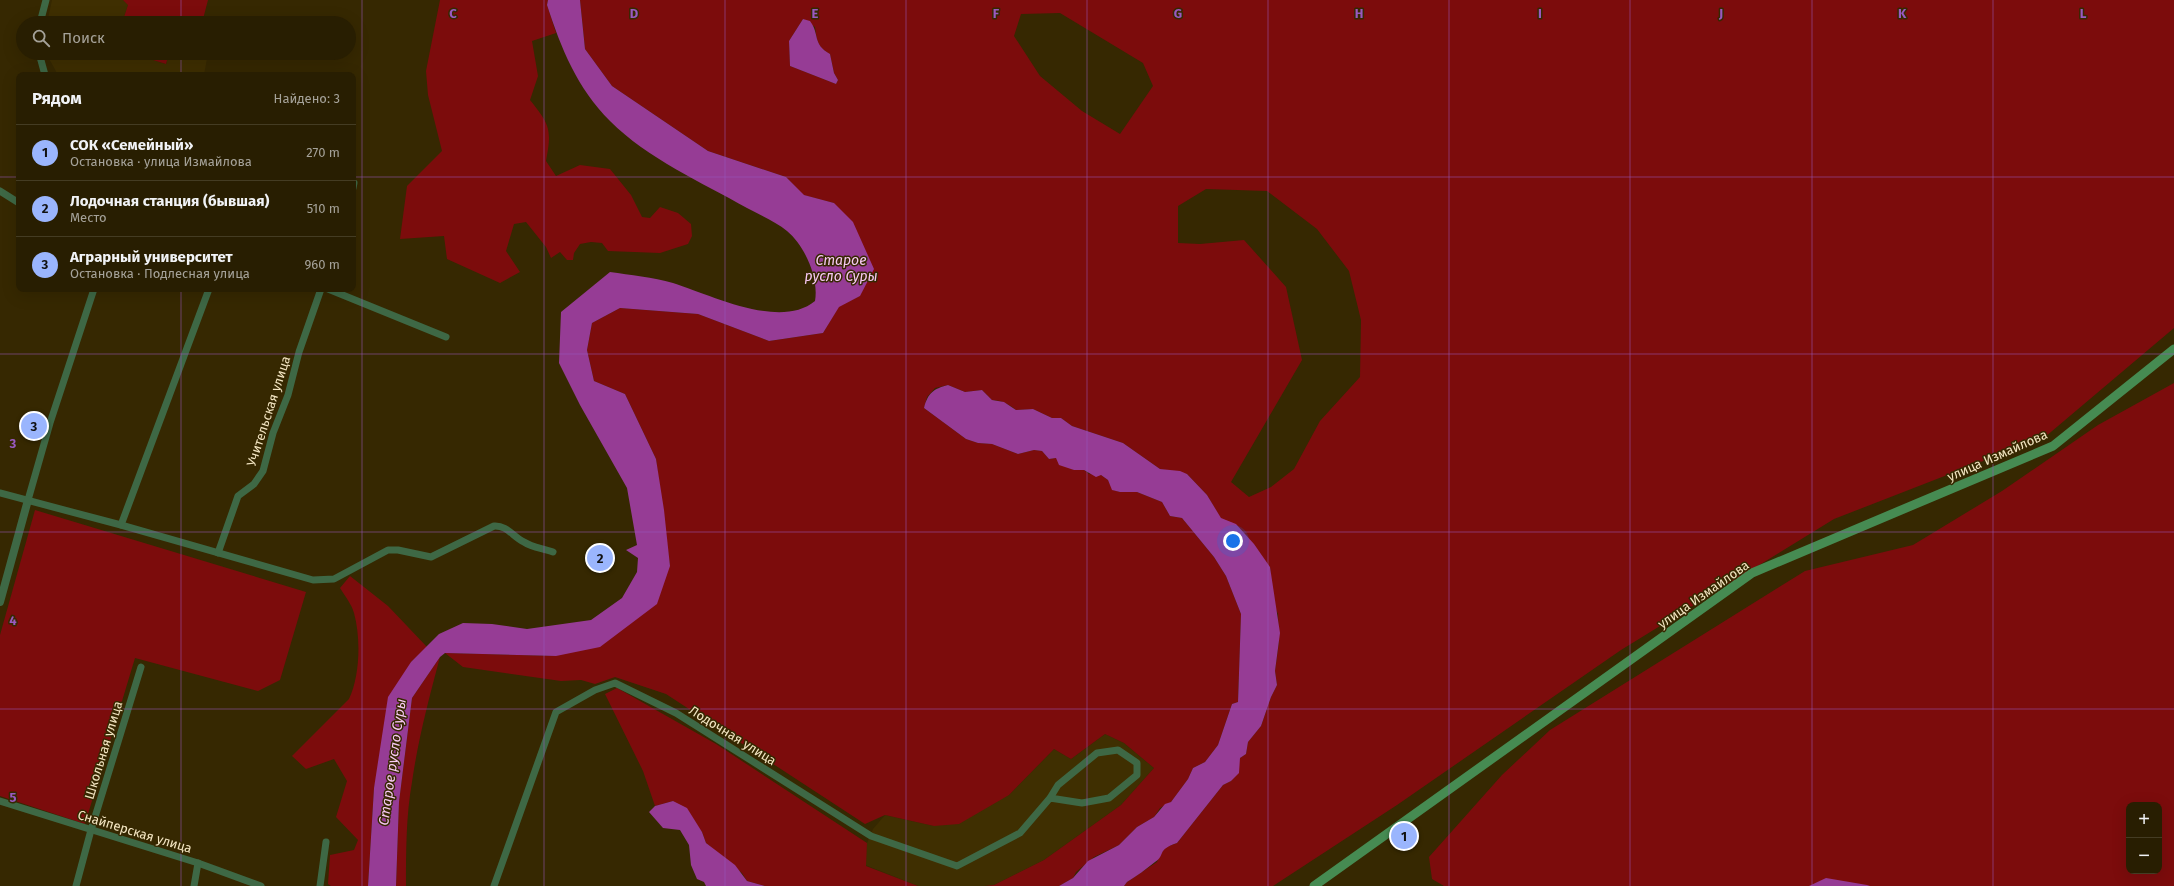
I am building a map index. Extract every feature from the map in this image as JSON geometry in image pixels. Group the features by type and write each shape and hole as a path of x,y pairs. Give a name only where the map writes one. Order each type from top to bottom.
{"main road":[{"name":"улица Измайлова","path":"1314,886 1752,573 2053,446 2174,349"}],"street":[{"path":"42,16 46,0"},
{"path":"41,60 44,72"},
{"path":"0,191 16,201"},
{"path":"0,602 2,586 50,423 93,292"},
{"path":"121,525 208,292"},
{"name":"Учительская улица","path":"218,553 238,496 254,484 263,471 273,433 288,395 299,352 320,292"},
{"path":"336,292 446,336"},
{"path":"0,493 121,525 313,580 334,578 388,550 398,550 431,557 494,526 501,526 522,542 534,547 542,547 553,552"},
{"name":"Школьная улица","path":"76,886 91,830 141,667"},
{"name":"Лодочная улица","path":"494,886 556,712 595,690 615,683 676,712 871,836 957,866 1020,833 1050,798 1058,785 1097,753 1118,750 1137,764 1138,775 1109,798 1082,803 1050,798"},
{"name":"Снайперская улица","path":"0,801 198,863 261,886"},
{"path":"320,886 326,842"},
{"path":"194,886 198,863"}],"shaded area":[{"path":"52,0 123,0 128,5 124,16 49,16"},
{"path":"123,0 208,0 204,16 124,16 128,5"},
{"path":"440,0 548,0 547,5 556,33 532,41 538,76 530,100 542,116 548,128 549,141 546,161 556,176 580,165 610,169 631,195 642,217 650,218 660,207 678,213 691,224 692,236 688,244 660,253 608,251 602,243 591,242 580,244 574,253 573,260 567,260 560,252 551,258 546,247 526,222 514,224 506,251 520,272 500,283 447,259 444,236 400,239 407,186 442,151 428,95 426,71"},
{"path":"580,0 2174,0 2174,328 2045,437 1834,519 1621,650 1397,805 1273,886 1124,886 1127,882 1157,862 1161,851 1166,847 1177,843 1223,785 1231,781 1240,758 1246,754 1248,742 1261,726 1271,697 1277,685 1275,671 1279,642 1278,614 1274,605 1270,567 1228,522 1221,519 1207,495 1187,474 1160,469 1123,443 1072,426 1061,418 1052,418 1033,409 1016,410 1005,403 992,400 982,390 965,392 948,385 935,388 927,397 924,408 966,439 978,443 992,444 1018,454 1034,450 1042,451 1049,459 1056,458 1074,470 1084,470 1089,474 1101,475 1108,480 1113,490 1120,492 1137,492 1162,502 1170,516 1182,518 1214,557 1226,576 1241,614 1238,702 1232,704 1218,745 1205,762 1193,768 1188,779 1171,802 1160,808 1154,817 1137,827 1119,845 1094,857 1076,872 1073,878 1059,886 985,886 994,885 1044,860 1121,805 1154,768 1124,743 1105,734 1071,759 1054,749 1009,795 959,824 934,826 885,815 865,824 666,694 615,677 595,684 581,680 561,681 463,667 445,653 556,656 670,566 656,459 625,394 594,381 587,350 592,323 620,308 698,314 769,341 823,333 839,306 860,296 834,203 803,195 786,177 708,151 612,86 585,49","holes":["1060,13 1143,63 1153,86 1120,134 1082,111 1040,76 1014,36 1021,14","803,19 815,27 820,46 830,54 834,73 838,80 836,84 790,66 789,41","1206,189 1267,191 1317,229 1349,271 1361,320 1360,377 1320,421 1294,469 1271,487 1249,497 1231,482 1302,360 1286,287 1244,240 1200,244 1178,243 1178,206"]},
{"path":"50,60 153,60 166,64 167,60 207,60 205,72 56,72"},
{"path":"153,60 167,60 166,64"},
{"path":"2174,383 2174,886 1444,886 1432,879 1429,857 1502,775 1550,730 1805,571 1913,545 2002,491 2098,425"},
{"path":"35,510 306,592 280,680 258,691 135,658 85,824 0,796 0,635"},
{"path":"350,576 388,606 427,647 411,662 374,788 368,886 331,886 328,884 330,855 354,850 358,840 336,817 347,781 334,759 306,769 292,756 349,699 353,690 358,657 358,634 353,610 340,588"},
{"path":"440,657 414,766 407,834 406,886 396,886 399,802 412,698"},
{"path":"617,688 716,744 867,843 866,866 918,886 765,886 747,881 742,873 706,843 702,832 673,801 655,806 643,771 605,694"},
{"path":"1105,734 1124,743 1154,768 1121,805 1044,860 994,885 985,886 918,886 865,865 867,843 873,829 885,815 934,826 1009,795 1054,749 1071,759"}],"water":[{"name":"Старое русло Суры","path":"548,0 580,0 585,49 612,86 708,151 786,177 804,195 834,203 853,222 874,269 860,296 839,307 823,333 769,341 698,314 620,308 592,323 587,350 594,381 625,394 656,459 664,510 670,566 657,604 600,647 556,656 445,653 440,657 412,698 399,802 396,886 368,886 374,788 388,697 411,662 439,634 463,623 492,624 527,629 591,620 622,598 637,572 638,558 626,550 637,545 627,488 580,405 559,363 561,312 610,272 642,276 673,283 725,302 765,311 783,312 800,309 815,301 816,292 813,273 805,254 794,237 773,222 693,179 641,147 625,135 598,108 579,81 564,52 547,5"},
{"path":"803,19 810,21 815,30 818,43 830,54 834,73 838,80 836,84 790,66 789,41"},
{"path":"948,385 965,392 982,390 992,400 1004,402 1016,410 1033,409 1052,418 1061,418 1072,426 1123,443 1160,469 1180,471 1187,474 1207,495 1221,518 1236,524 1254,544 1270,567 1280,633 1275,671 1277,685 1271,697 1261,726 1248,742 1246,754 1240,758 1239,773 1231,781 1223,785 1177,843 1166,848 1158,859 1127,882 1124,886 1059,886 1073,878 1088,861 1119,845 1137,827 1154,817 1165,804 1171,802 1188,779 1193,768 1205,762 1218,745 1232,704 1238,702 1241,614 1226,576 1214,557 1182,518 1170,516 1162,502 1137,492 1120,492 1112,490 1108,480 1101,475 1096,477 1084,470 1074,470 1059,465 1056,458 1049,459 1042,451 1034,450 1018,454 992,444 978,443 966,439 924,408 929,395 932,392 938,388"},
{"path":"673,801 687,808 702,832 706,843 735,865 747,881 765,886 706,886 704,882 697,879 691,865 689,845 680,830 663,828 649,812 655,806"},
{"path":"1826,878 1867,885 1870,886 1809,886"}],"place":[{"name":"Аграрный университет","path":"34,426"},
{"name":"Лодочная станция (бывшая)","path":"600,558"},
{"name":"СОК «Семейный»","path":"1404,836"}]}
